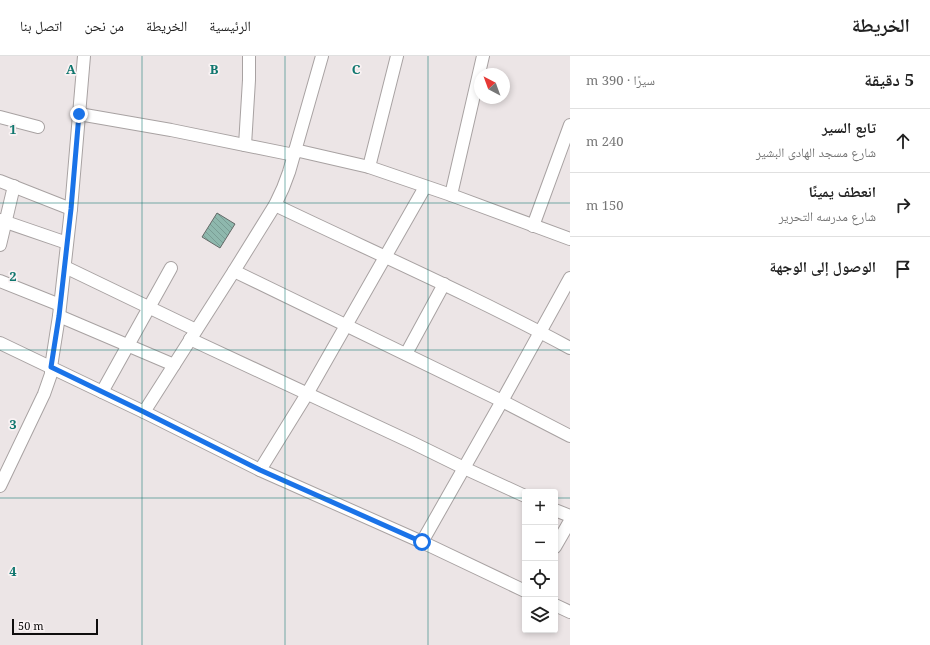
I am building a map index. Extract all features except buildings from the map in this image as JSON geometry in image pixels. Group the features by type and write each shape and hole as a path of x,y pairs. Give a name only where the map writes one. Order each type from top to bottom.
{"street":[{"path":"0,486 46,389 51,374 65,267 84,56"},
{"path":"245,145 249,56"},
{"path":"144,412 234,271 283,188 295,153 322,56"},
{"path":"369,167 397,56"},
{"path":"451,195 483,56"},
{"path":"79,114 369,167 451,195 570,239"},
{"path":"0,117 38,127"},
{"path":"533,226 570,125"},
{"path":"0,181 71,209"},
{"path":"0,245 3,221 14,186"},
{"path":"260,470 307,394 425,186"},
{"path":"274,205 444,284 540,331 570,348"},
{"path":"3,221 67,243"},
{"path":"65,267 149,308 193,335 307,394 522,495"},
{"path":"102,392 171,268"},
{"path":"234,271 502,401 570,436"},
{"path":"422,542 570,278"},
{"path":"0,281 128,345 174,365"},
{"path":"406,354 444,284"},
{"path":"0,343 144,412 260,470 422,542 522,589"},
{"path":"558,511 570,516"},
{"path":"558,542 570,521"},
{"path":"558,606 570,612"}],"route":[{"path":"79,114 71,209 59,316 51,367 260,470 422,542"}]}
